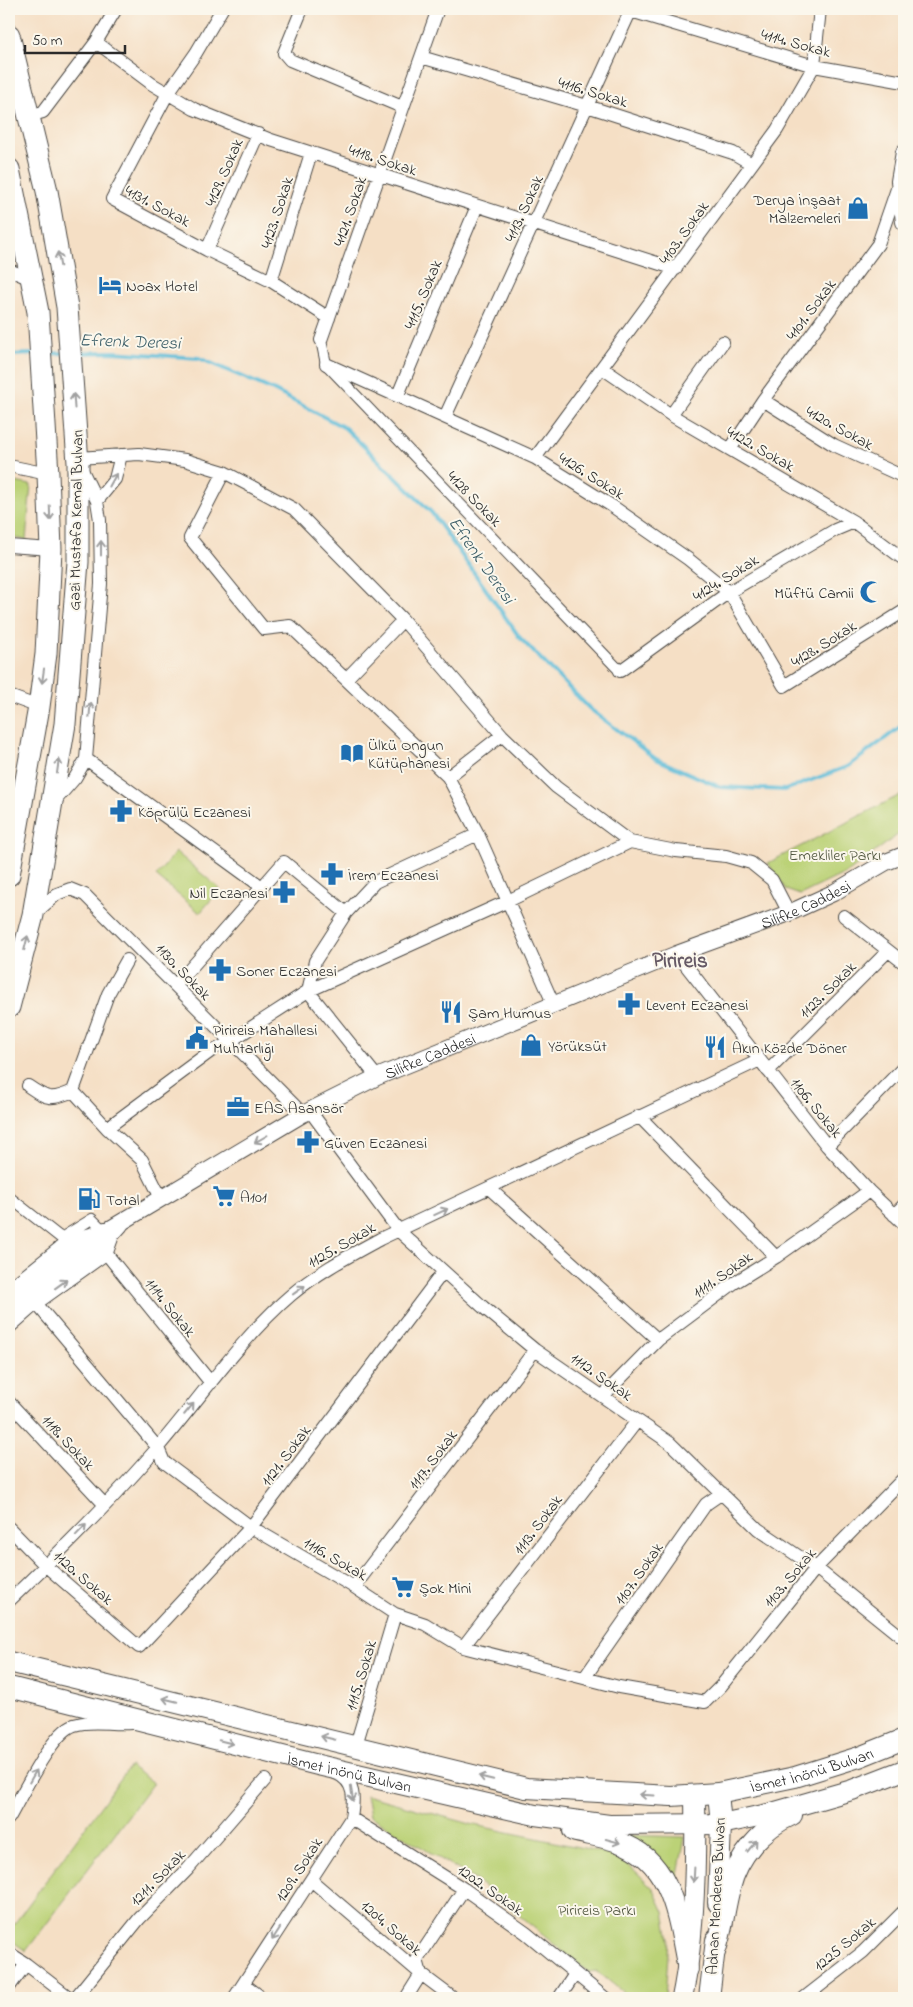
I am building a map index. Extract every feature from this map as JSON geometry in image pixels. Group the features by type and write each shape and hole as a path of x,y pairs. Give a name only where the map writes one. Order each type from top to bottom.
{"highway":[{"name":"Gazi Mustafa Kemal Bulvarı","path":"9,35 47,191 67,307 78,457 78,562 71,665 53,804 33,915 9,1006"},
{"name":"Gazi Mustafa Kemal Bulvarı","path":"9,169 38,312 47,447 51,549 46,654 39,707 9,875"}],"main road":[{"path":"9,1304 30,1286 105,1232"},
{"path":"9,1650 43,1671"},
{"name":"İsmet İnönü Bulvarı","path":"9,1662 356,1745 526,1788 671,1796 718,1793 796,1777 859,1757 904,1739"},
{"name":"İsmet İnönü Bulvarı","path":"9,1687 144,1722 535,1815 609,1825 696,1826 721,1824 768,1814 852,1790 904,1770"},
{"path":"9,1698 107,1711"},
{"path":"715,1952 723,1932 734,1876 755,1842 786,1818 852,1790"},
{"name":"Adnan Menderes Bulvarı","path":"710,1998 715,1952 721,1824 718,1793"},
{"name":"Adnan Menderes Bulvarı","path":"682,1998 688,1969 696,1826 695,1795"},
{"path":"535,1815 566,1830 619,1842 650,1861 658,1870 671,1892 688,1969"}],"street":[{"path":"29,116 43,112 96,42 116,9"},
{"name":"4131. Sokak","path":"222,9 196,53 168,93 112,199 207,250 271,281 329,318"},
{"path":"302,9 284,53 290,60 402,107"},
{"name":"4121. Sokak","path":"321,340 438,9"},
{"name":"4103. Sokak","path":"534,458 676,269 777,130 814,66 820,9"},
{"name":"4114. Sokak","path":"627,10 814,66 904,82"},
{"name":"4113. Sokak","path":"445,417 588,106 627,10"},
{"name":"4118. Sokak","path":"96,42 152,84 194,108 258,134 379,175 676,269"},
{"name":"4116. Sokak","path":"421,57 588,106 733,153 752,164"},
{"name":"4129. Sokak","path":"207,250 258,134"},
{"path":"904,152 900,181 904,222"},
{"name":"4123. Sokak","path":"271,281 311,153"},
{"name":"4101. Sokak","path":"731,448 763,400 878,244 900,181"},
{"name":"4115. Sokak","path":"398,395 477,206"},
{"path":"9,270 31,279"},
{"path":"321,340 326,364"},
{"path":"670,415 723,342"},
{"name":"4126. Sokak","path":"326,364 534,458 612,506 688,559 729,592 784,686"},
{"name":"4128 Sokak","path":"326,364 620,670"},
{"name":"4122. Sokak","path":"602,368 670,415 731,448 854,522 903,559"},
{"name":"4120. Sokak","path":"763,400 834,445 904,478"},
{"path":"53,804 75,778 86,759 101,584 100,520 97,501 78,457 139,454 185,460 224,472 294,509 403,620 502,734 556,787 630,842 676,851 726,856 751,863 772,880 789,913"},
{"path":"97,501 115,479 121,455"},
{"path":"9,466 48,474"},
{"path":"224,472 190,538 264,629 290,626 347,678 448,778 478,834 553,1003"},
{"name":"4124. Sokak","path":"620,670 729,592 834,530 854,522"},
{"path":"9,546 51,549"},
{"name":"4128. Sokak","path":"784,686 904,611"},
{"path":"347,678 403,620"},
{"path":"9,696 39,707"},
{"path":"448,778 502,734"},
{"path":"86,759 262,887"},
{"path":"308,991 315,961 346,913 375,882 478,834"},
{"path":"107,1128 211,1051 229,1042 308,991 508,901 630,842"},
{"path":"886,862 904,847"},
{"path":"886,862 904,855"},
{"path":"176,985 284,862 346,913"},
{"name":"Silifke Caddesi","path":"9,1291 70,1242 105,1232 307,1113 377,1077 553,1003 789,913 833,893 886,862"},
{"name":"1130. Sokak","path":"33,915 57,894 70,889 85,895 176,985 229,1042 307,1113"},
{"path":"844,916 904,963"},
{"name":"1123. Sokak","path":"768,1071 888,951"},
{"name":"1106. Sokak","path":"678,954 827,1146 869,1191 904,1224"},
{"path":"28,1086 44,1097 57,1099 73,1091 108,994 127,960"},
{"path":"308,991 377,1077"},
{"name":"1125. Sokak","path":"9,1601 46,1566 158,1448 264,1321 290,1296 334,1264 639,1116 760,1060"},
{"path":"827,1146 904,1067"},
{"path":"73,1091 107,1128 142,1160 161,1198"},
{"name":"1112. Sokak","path":"307,1113 399,1231 443,1272 535,1350 670,1443 758,1529 816,1568 903,1636"},
{"path":"639,1116 776,1257"},
{"path":"490,1189 658,1340"},
{"name":"1111. Sokak","path":"603,1396 658,1340 734,1284 776,1257 869,1191"},
{"path":"9,1198 61,1238 92,1219 105,1232"},
{"path":"894,1215 904,1205"},
{"name":"Silifke Caddesi","path":"9,1325 35,1302 105,1252 111,1235 126,1219"},
{"name":"1114. Sokak","path":"105,1252 211,1383"},
{"name":"1121. Sokak","path":"139,1647 251,1527 443,1272"},
{"name":"1116. Sokak","path":"35,1302 158,1448 164,1462 251,1527 354,1587 395,1614 425,1624 463,1647 620,1687 705,1702"},
{"name":"1117. Sokak","path":"354,1587 535,1350"},
{"name":"1118. Sokak","path":"9,1402 105,1505"},
{"name":"1113. Sokak","path":"463,1647 637,1421"},
{"name":"1103. Sokak","path":"705,1702 721,1686 816,1568 904,1478"},
{"name":"1107. Sokak","path":"585,1677 706,1504 722,1493"},
{"name":"1120. Sokak","path":"9,1528 46,1566 139,1647"},
{"name":"1115. Sokak","path":"356,1745 395,1614"},
{"path":"9,1818 55,1740 72,1726 97,1721 116,1724 144,1722"},
{"name":"1209. Sokak","path":"234,1998 350,1818 354,1799 351,1785 343,1776 318,1764"},
{"name":"1211. Sokak","path":"74,1998 139,1919 188,1869 266,1780"},
{"name":"1202. Sokak","path":"350,1818 464,1889 526,1933 606,1998"},
{"name":"1204. Sokak","path":"311,1880 421,1974 453,1998"},
{"path":"406,1998 421,1974 417,1960 464,1889"},
{"name":"1225 Sokak","path":"804,1998 863,1952 904,1912"},
{"path":"9,1953 70,1998"},
{"path":"9,1987 26,1964"},
{"path":"559,1998 575,1974"},
{"path":"244,1984 262,1998"}],"green space":[{"path":"9,481 31,485 26,540 9,537"},
{"name":"Emekliler Parkı","path":"904,793 904,830 850,871 800,895 786,890 768,863"},
{"path":"176,852 220,889 200,913 156,876"},
{"path":"130,1766 153,1783 26,1951 9,1939 9,1931"},
{"name":"Pirireis Parkı","path":"366,1795 474,1825 607,1853 628,1864 653,1888 664,1912 669,1939 665,1998 630,1998 597,1971 588,1972 477,1881 370,1816"},
{"path":"623,1835 685,1837 675,1890"}],"waterway":[{"name":"Efrenk Deresi","path":"76,353 113,352 199,358 273,390 345,428 432,513 520,638 590,709 656,759 720,787 785,790 849,766 904,724"},
{"name":"Efrenk Deresi","path":"46,354 64,353"},
{"name":"Efrenk Deresi","path":"9,355 34,354"}],"place":[{"name":"Derya İnşaat Malzemeleri","path":"858,208"},
{"name":"Noax Hotel","path":"110,285"},
{"name":"Müftü Camii","path":"871,592"},
{"name":"Ülkü Ongun Kütüphanesi","path":"352,753"},
{"name":"Köprülü Eczanesi","path":"121,811"},
{"name":"İrem Eczanesi","path":"332,874"},
{"name":"Nil Eczanesi","path":"284,892"},
{"name":"Soner Eczanesi","path":"220,970"},
{"name":"Levent Eczanesi","path":"629,1004"},
{"name":"Şam Humus","path":"451,1012"},
{"name":"Pirireis Mahallesi Muhtarlığı","path":"197,1038"},
{"name":"Yörüksüt","path":"531,1045"},
{"name":"Akın Közde Döner","path":"715,1047"},
{"name":"EAS Asansör","path":"238,1107"},
{"name":"Güven Eczanesi","path":"308,1142"},
{"name":"A101","path":"224,1196"},
{"name":"Total","path":"89,1199"},
{"name":"Şok Mini","path":"403,1587"}],"district":[{"name":"Pirireis","path":"680,960"}]}
